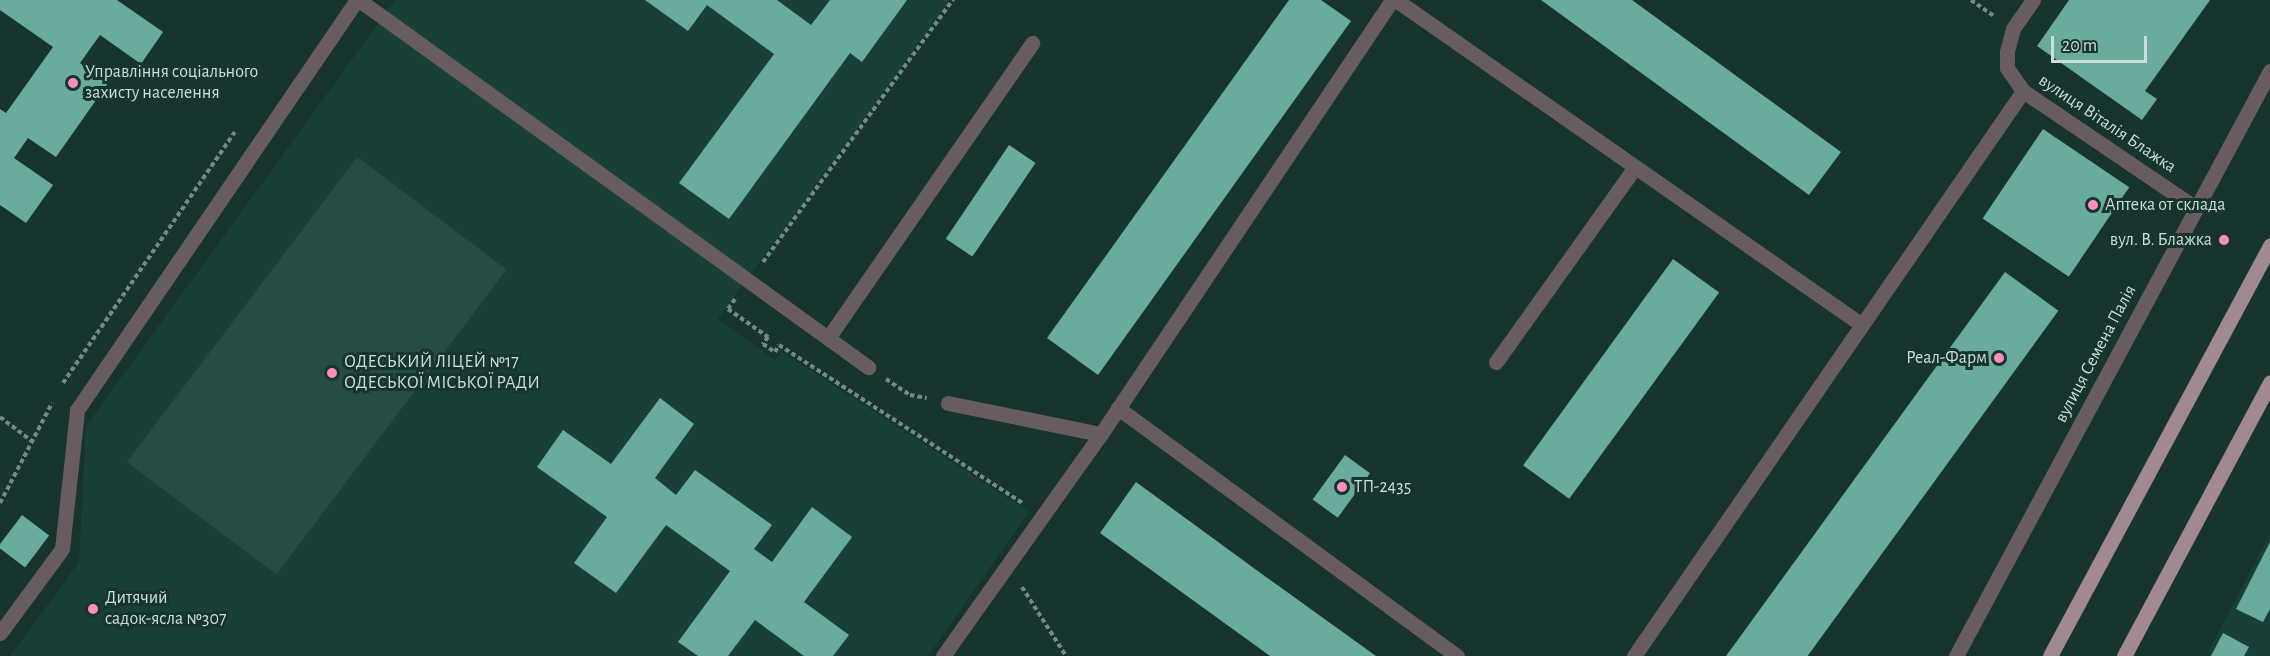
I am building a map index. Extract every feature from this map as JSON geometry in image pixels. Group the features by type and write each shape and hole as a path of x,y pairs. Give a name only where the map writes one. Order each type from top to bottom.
{"main road":[{"path":"2050,656 2270,245"},
{"path":"2124,656 2270,383"}],"street":[{"path":"0,633 62,549 77,410 358,0 868,367"},
{"path":"944,656 1101,434 1394,0 1862,325"},
{"name":"вулиця Віталія Блажка","path":"2033,0 2013,30 2007,52 2007,68 2023,91 2196,207"},
{"path":"828,338 1032,43"},
{"name":"вулиця Семена Палія","path":"1956,656 2270,71"},
{"path":"1634,656 2023,91"},
{"path":"1496,362 1635,167"},
{"path":"948,403 1101,434"},
{"path":"1118,408 1457,656"}],"path":[{"path":"953,0 728,309 768,337 763,344 775,352 779,345 1043,516"},
{"path":"900,389 910,395"},
{"path":"0,417 32,441"},
{"path":"1009,566 1066,656"}],"shaded area":[{"name":"ОДЕСЬКИЙ ЛІЦЕЙ №17 ОДЕСЬКОЇ МІСЬКОЇ РАДИ","path":"395,0 950,0 718,319 775,360 782,352 1029,512 928,656 10,656 79,562 86,426"},
{"path":"357,157 506,270 276,575 127,462"},
{"path":"2270,534 2270,656 2206,656"}],"building":[{"path":"0,0 117,0 163,32 141,64 100,35 80,63 108,83 56,157 28,138 14,158 53,185 26,223 0,205 0,109 6,113 53,47 0,10"},
{"path":"645,0 777,0 811,25 830,0 907,0 862,62 850,53 729,219 679,183 774,54 707,5 688,31"},
{"path":"1289,0 1321,0 1351,21 1098,375 1047,338"},
{"path":"1541,0 1632,0 1841,152 1809,195"},
{"path":"2069,0 2210,0 2145,91 2157,99 2142,120 2037,46"},
{"path":"2043,129 2129,187 2069,277 1983,219"},
{"path":"1009,145 1036,163 972,257 946,239"},
{"path":"1673,259 1719,293 1569,499 1523,465"},
{"path":"2005,272 2058,311 1808,656 1726,655"},
{"path":"660,398 694,424 655,478 676,495 695,470 772,525 754,549 772,562 812,507 852,537 804,602 849,635 833,656 804,656 755,620 728,656 698,656 678,642 730,571 666,525 616,593 574,563 607,517 537,467 563,430 611,464"},
{"name":"ТП-2435","path":"1345,455 1370,473 1338,518 1313,499"},
{"path":"1136,482 1376,656 1270,656 1100,533"},
{"path":"22,515 49,535 25,567 0,549 0,544"},
{"path":"2270,542 2270,609 2263,622 2236,609"},
{"path":"2223,633 2249,647 2244,656 2211,656"}],"place":[{"name":"Управління соціального захисту населення","path":"73,83"},
{"name":"Аптека от склада","path":"2093,205"},
{"name":"вул. В. Блажка","path":"2224,240"},
{"name":"Реал-Фарм","path":"1999,358"},
{"name":"ОДЕСЬКИЙ ЛІЦЕЙ №17 ОДЕСЬКОЇ МІСЬКОЇ РАДИ","path":"332,373"},
{"name":"ТП-2435","path":"1342,487"},
{"name":"Дитячий садок-ясла №307","path":"93,609"}]}
